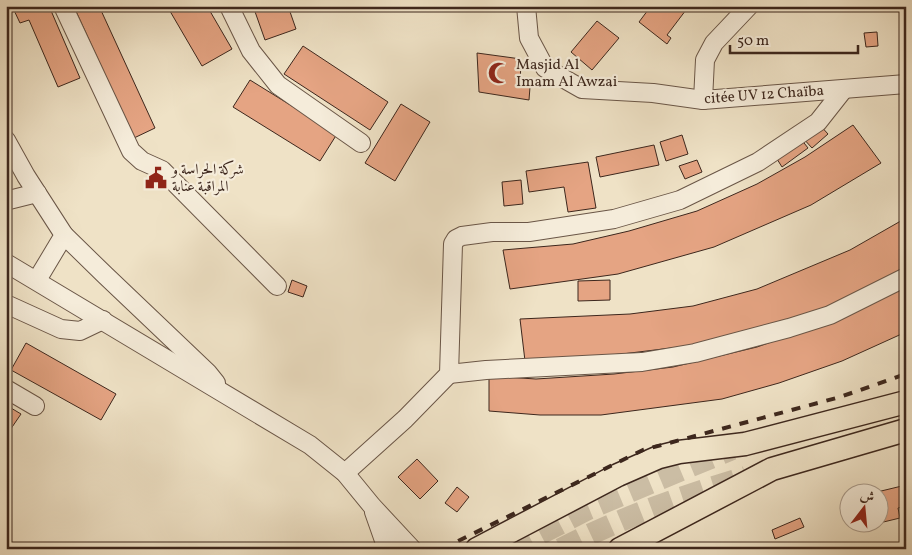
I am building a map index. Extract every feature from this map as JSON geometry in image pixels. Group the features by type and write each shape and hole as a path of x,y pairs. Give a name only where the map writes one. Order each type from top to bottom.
{"main road":[{"path":"477,549 618,475 659,457 678,452 745,444 906,402"},
{"path":"620,549 772,469 906,430"}],"street":[{"path":"63,6 131,151 142,161 162,170 277,286"},
{"path":"229,6 251,51 278,85 360,143"},
{"name":"citée UV 12 Chaïba","path":"526,6 529,38 545,68 582,89 653,92 703,100 906,84"},
{"path":"703,100 705,60 714,43 749,6"},
{"path":"449,374 453,244 456,239 462,236 492,232 530,232 614,219 680,200 758,162 818,122 844,89"},
{"path":"6,140 64,234 104,275 208,373 226,396"},
{"path":"6,198 9,200 37,193"},
{"path":"37,280 64,234"},
{"path":"6,263 310,445 345,473 372,506 412,549"},
{"path":"345,473 405,419 449,374 486,370 642,362 695,354 830,315 906,278"},
{"path":"6,304 61,329 80,331 103,320"},
{"path":"6,389 35,406"},
{"path":"372,506 387,549"}],"building":[{"path":"12,6 49,6 80,78 58,87 29,20 20,23"},
{"path":"99,6 155,128 134,138 74,7"},
{"path":"167,6 207,6 232,49 202,66"},
{"path":"253,6 288,6 296,29 265,40"},
{"path":"651,6 689,6 667,35 671,38 667,44 639,22"},
{"path":"597,21 619,38 592,70 571,52"},
{"path":"877,32 878,46 866,47 864,33"},
{"path":"303,46 388,102 370,130 284,74"},
{"name":"Masjid Al Imam Al Awzai","path":"477,53 521,59 520,86 530,87 529,100 479,92"},
{"path":"250,80 337,134 320,161 233,107"},
{"path":"401,104 430,122 395,181 365,163"},
{"path":"818,123 828,134 812,148 802,137"},
{"path":"853,125 881,163 811,205 714,247 618,274 510,289 503,250 573,244 629,231 697,211 757,184 805,157"},
{"path":"797,134 808,148 782,167 777,159"},
{"path":"682,135 688,154 666,161 660,142"},
{"path":"654,145 659,165 600,177 596,157"},
{"path":"697,160 702,172 685,179 679,166"},
{"path":"588,162 596,208 568,212 564,187 529,192 526,171"},
{"path":"521,180 523,204 504,206 502,182"},
{"path":"906,218 906,270 843,301 796,319 704,344 622,354 525,361 520,319 630,314 693,306 757,289 850,250"},
{"path":"292,280 307,286 303,297 288,292"},
{"path":"610,280 610,300 578,301 578,281"},
{"path":"906,285 906,332 842,361 779,383 722,399 601,415 540,415 489,411 489,376 536,379 614,374 673,367 757,347 828,322"},
{"path":"26,343 116,394 101,420 11,370"},
{"path":"6,405 21,414 6,436"},
{"path":"417,459 438,481 420,499 398,477"},
{"path":"906,485 906,506 898,508 900,518 890,520 890,489"},
{"path":"457,487 469,497 457,512 445,503"},
{"path":"800,518 804,527 775,539 772,530"},
{"path":"798,545 815,545 815,549 798,549"}],"tunnel":[{"path":"511,549 588,509 732,449"},
{"path":"561,549 606,527 652,508 746,477"}],"railway":[{"path":"442,549 643,450 840,397 906,374"}],"place":[{"name":"Masjid Al Imam Al Awzai","path":"499,73"},
{"name":"شركة الحراسة و المراقبة عنابة","path":"156,178"}]}
